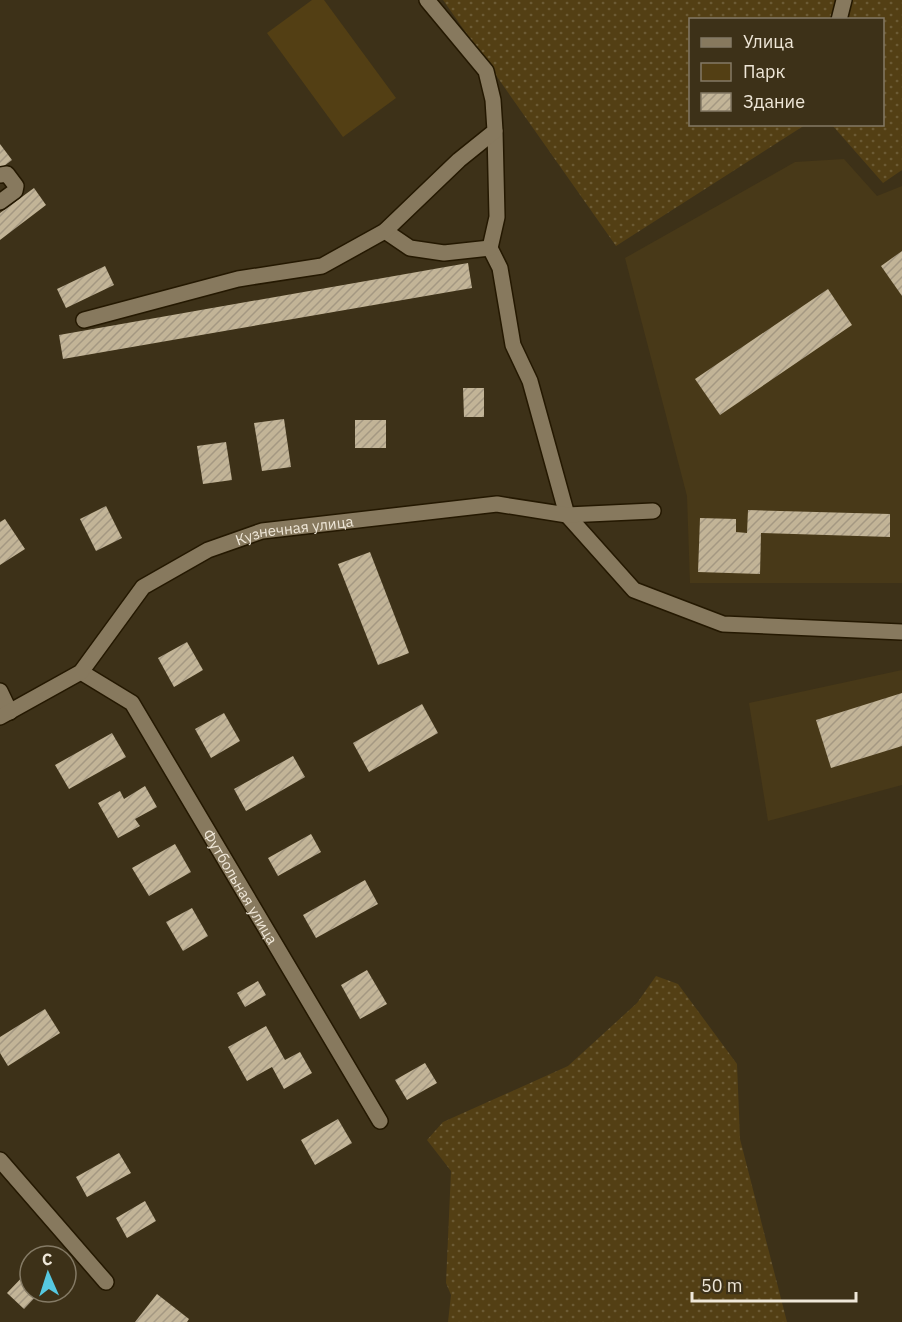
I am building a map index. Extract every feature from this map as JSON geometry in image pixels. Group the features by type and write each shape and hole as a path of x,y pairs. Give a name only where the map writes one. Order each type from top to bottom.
{"street":[{"path":"427,0 486,71 493,100 497,217 490,248 500,268 513,345 530,381 567,514 634,590 723,624 902,632"},
{"path":"840,18 844,0"},
{"path":"84,320 238,279 322,266 386,231 459,160 495,132"},
{"path":"0,175 7,174 16,186 15,191 0,202"},
{"path":"386,231 410,248 444,253 490,248"},
{"name":"Кузнечная улица","path":"5,714 81,672 144,587 208,550 262,531 497,504 567,514 653,511"},
{"name":"Футбольная улица","path":"81,672 132,703 380,1120"},
{"path":"0,691 5,714"},
{"path":"0,1160 106,1282"}],"shaded area":[{"path":"844,159 877,196 902,186 902,583 690,583 687,496 625,258 795,162"},
{"path":"902,670 902,785 768,821 749,703"}],"green space":[{"path":"312,0 324,0 396,98 343,137 267,33"},
{"path":"443,0 902,0 902,170 883,183 833,126 884,126 884,18 689,18 689,126 803,126 616,246"},
{"path":"656,976 678,984 737,1064 740,1139 787,1322 448,1322 451,1295 446,1283 451,1171 427,1140 443,1122 568,1066 637,1003"}],"building":[{"path":"0,144 12,160 0,169"},
{"path":"34,188 46,205 0,240 0,213"},
{"path":"902,251 902,296 881,266"},
{"path":"468,263 472,288 63,359 59,335"},
{"path":"105,266 114,285 66,308 57,289"},
{"path":"828,289 852,325 720,415 695,379"},
{"path":"463,388 484,388 484,417 464,417"},
{"path":"284,419 291,467 262,471 254,423"},
{"path":"355,420 386,420 386,448 355,448"},
{"path":"226,442 232,480 203,484 197,446"},
{"path":"106,506 122,538 96,551 80,519"},
{"path":"748,510 890,514 890,537 761,533 760,574 698,572 700,518 736,519 736,532 747,533"},
{"path":"5,519 25,549 0,565 0,522"},
{"path":"370,552 409,653 378,665 338,564"},
{"path":"187,642 203,670 174,687 158,658"},
{"path":"902,693 902,746 831,768 816,720"},
{"path":"422,704 438,733 369,772 353,743"},
{"path":"224,713 240,741 211,758 195,729"},
{"path":"112,733 126,757 69,789 55,765"},
{"path":"293,756 305,777 246,811 234,789"},
{"path":"145,786 157,807 135,819 140,826 118,838 98,803 120,791 124,799"},
{"path":"311,834 321,852 278,876 268,858"},
{"path":"175,844 191,872 149,896 132,868"},
{"path":"365,880 378,904 316,938 303,915"},
{"path":"192,908 208,936 183,951 166,922"},
{"path":"367,970 387,1004 360,1019 341,985"},
{"path":"258,981 266,995 245,1007 237,993"},
{"path":"45,1009 60,1033 8,1066 0,1053 0,1037"},
{"path":"266,1026 285,1060 300,1052 312,1073 284,1089 272,1067 247,1081 228,1047"},
{"path":"425,1063 437,1083 407,1100 395,1080"},
{"path":"338,1119 352,1143 315,1165 301,1140"},
{"path":"119,1153 131,1173 87,1197 76,1177"},
{"path":"145,1201 156,1221 127,1238 116,1218"},
{"path":"18,1282 18,1303 7,1293"},
{"path":"157,1294 189,1319 187,1322 135,1322"},
{"path":"19,1304 29,1304 24,1309"}]}
